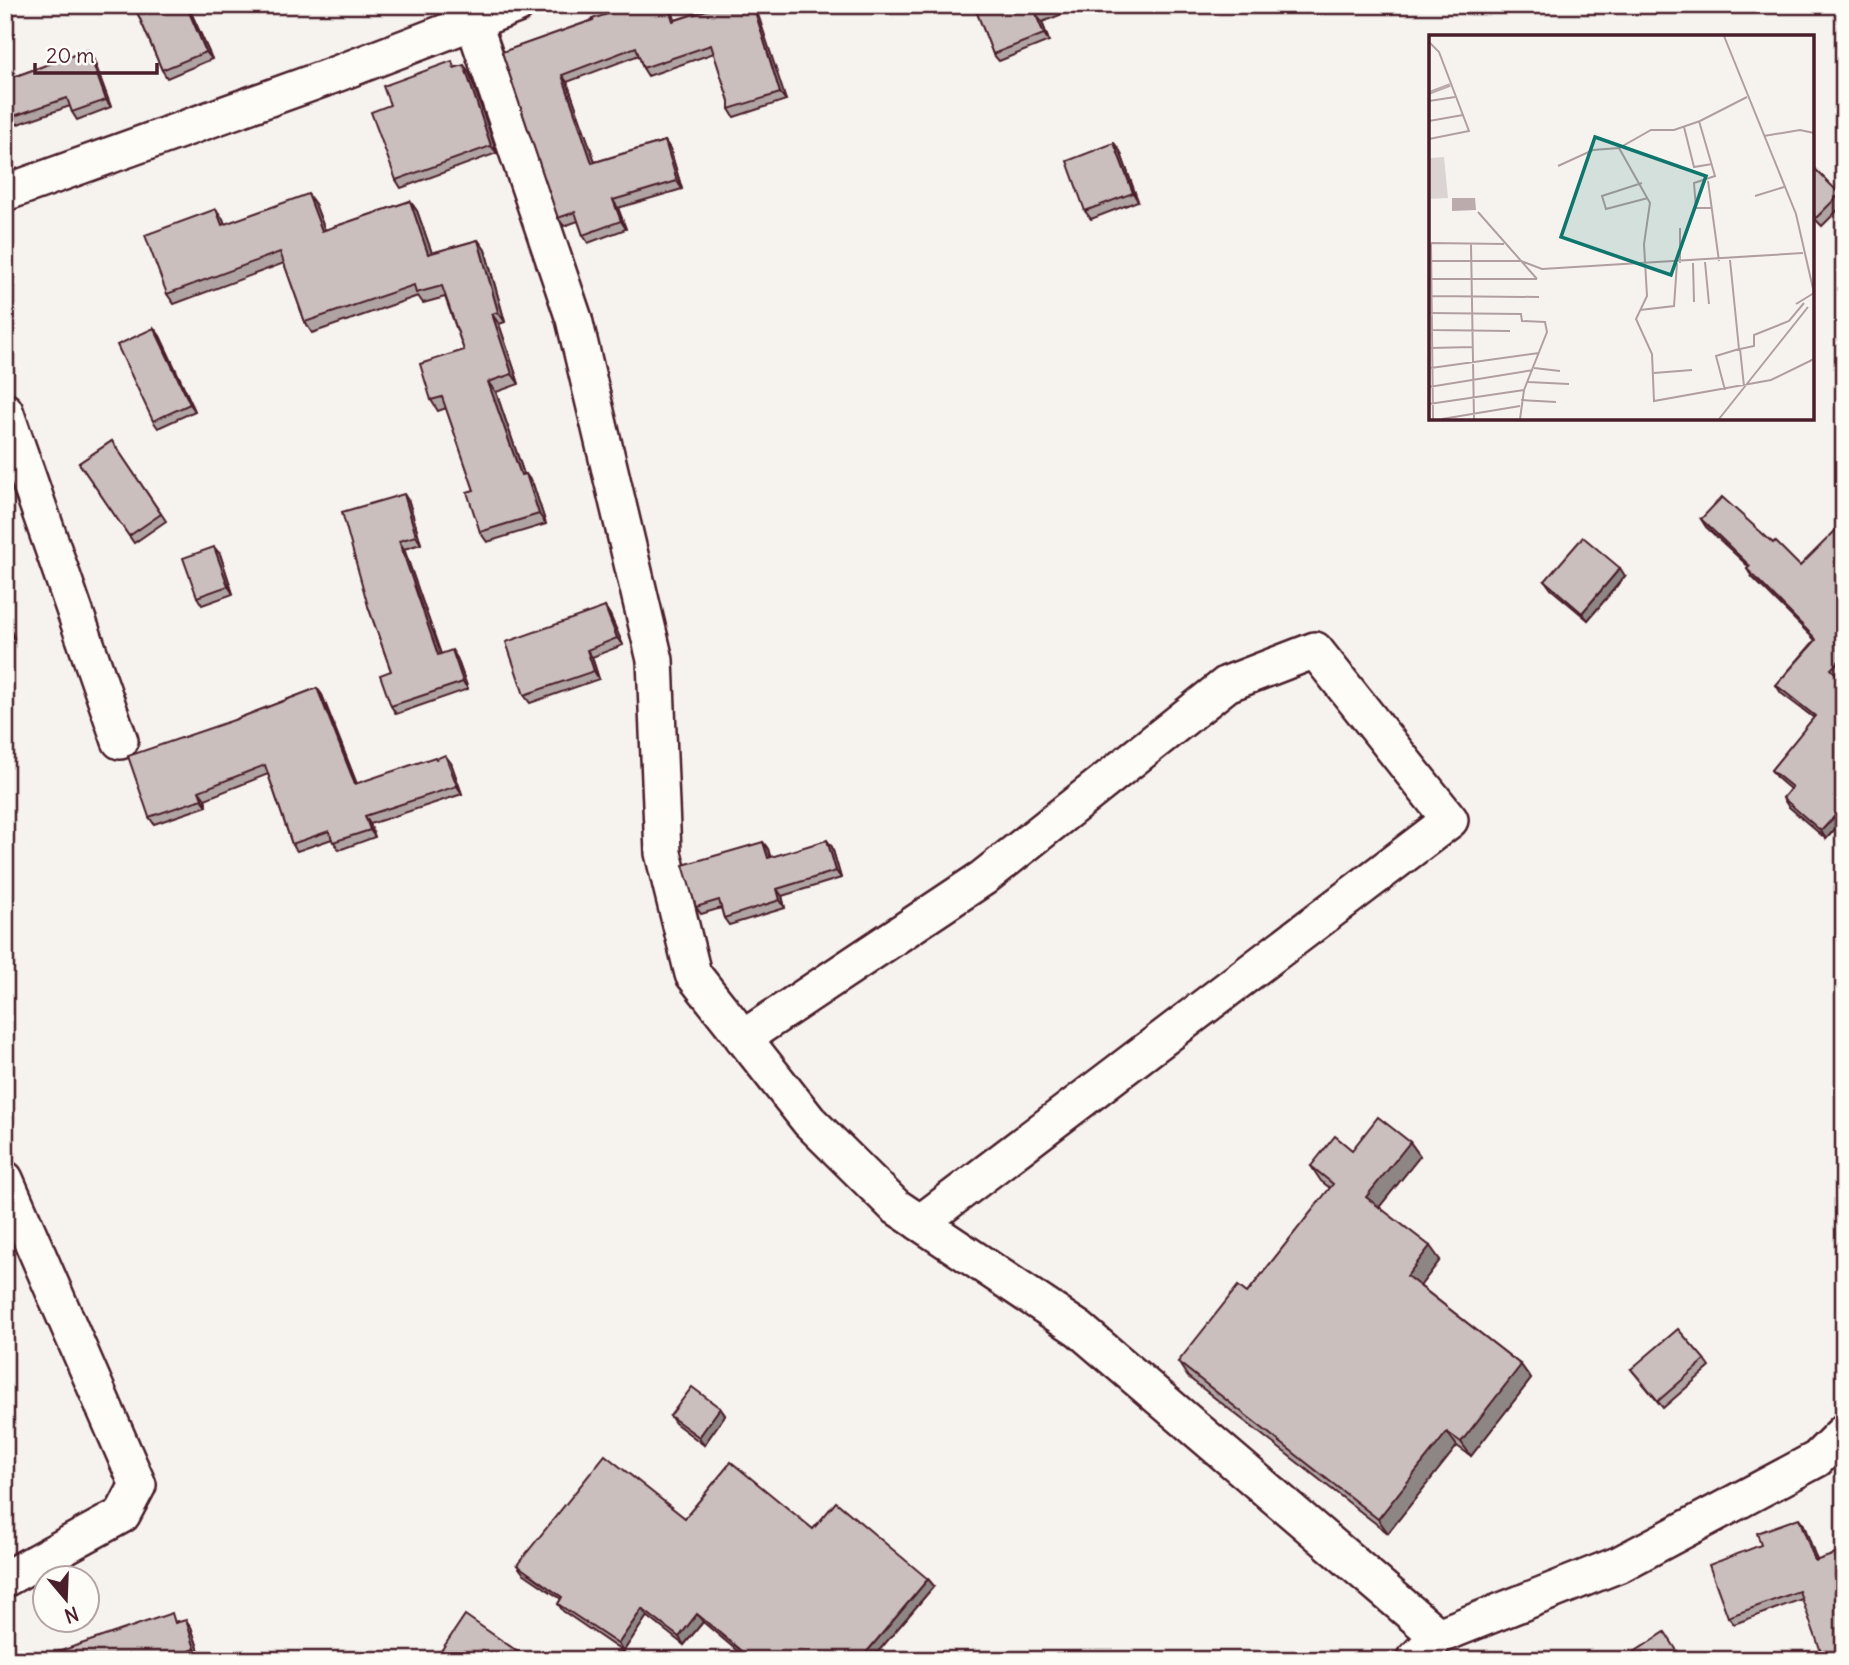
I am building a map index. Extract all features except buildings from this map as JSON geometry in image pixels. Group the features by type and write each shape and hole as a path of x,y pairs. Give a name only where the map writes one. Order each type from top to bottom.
{"street":[{"path":"5,193 331,76 471,13 517,5"},
{"path":"471,13 574,319 655,660 663,853 693,974 809,1121 895,1206 1079,1329 1426,1648 1620,1564 1817,1459 1844,1432"},
{"path":"5,411 120,741"},
{"path":"743,1038 983,878 1227,684 1315,650 1450,820 920,1223"},
{"path":"5,1179 138,1485 122,1514 5,1579"}]}
